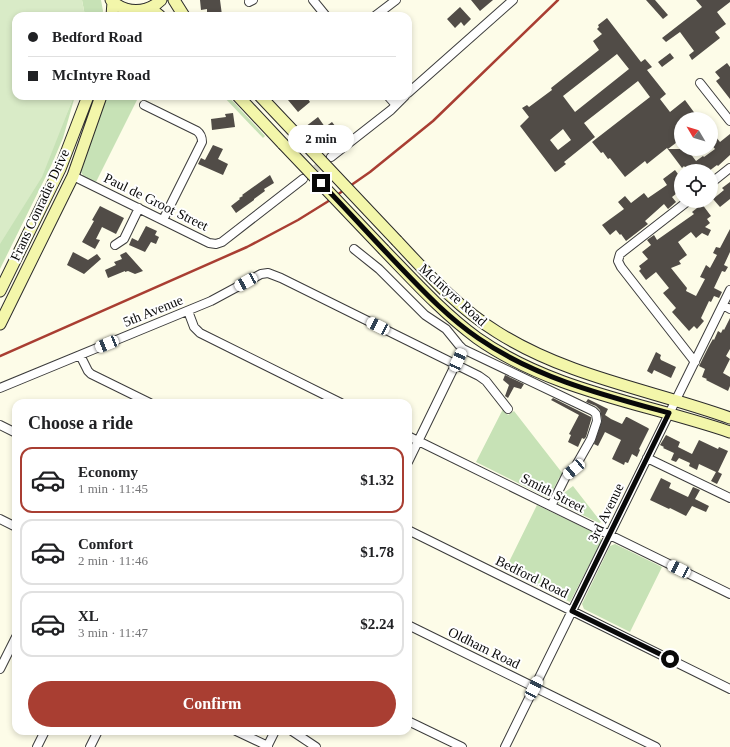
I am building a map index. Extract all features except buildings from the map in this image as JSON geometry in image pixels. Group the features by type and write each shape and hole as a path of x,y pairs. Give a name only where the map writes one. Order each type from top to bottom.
{"main road":[{"path":"137,12 150,8 161,0"},
{"path":"174,0 182,12"},
{"path":"112,1 122,8 132,12"},
{"path":"112,1 112,12"},
{"path":"150,8 155,12"},
{"name":"Frans Conradie Drive","path":"0,291 60,169 86,100"},
{"name":"Frans Conradie Drive","path":"0,324 73,176 100,100"},
{"name":"McIntyre Road","path":"242,100 444,311 478,338 513,360 584,390 669,413 730,432"},
{"name":"McIntyre Road","path":"264,100 433,280 458,303 512,342 566,367 730,418"}],"street":[{"path":"314,0 323,12"},
{"path":"380,12 396,0"},
{"path":"412,90 512,0"},
{"path":"700,83 730,121"},
{"path":"391,100 396,106"},
{"path":"331,157 396,106 401,100"},
{"path":"144,105 197,131 202,139 202,142 163,220"},
{"path":"718,177 730,168"},
{"name":"Paul de Groot Street","path":"73,176 209,243 219,243 303,179"},
{"path":"116,245 124,239 139,208"},
{"path":"679,208 620,254 618,261 621,267 695,362"},
{"path":"354,250 379,269 425,315 446,329 463,349 593,411 597,417 593,434 574,469 566,476 551,506"},
{"name":"5th Avenue","path":"0,388 188,311 211,301 261,274 268,273 456,364"},
{"name":"3rd Avenue","path":"505,747 669,413 695,362 726,307 730,290"},
{"path":"188,311 194,327 200,333 333,399"},
{"path":"412,454 463,349"},
{"path":"80,355 91,374 142,399"},
{"path":"456,364 483,379 508,409"},
{"path":"0,425 12,431"},
{"name":"Smith Street","path":"412,438 730,594"},
{"path":"647,458 730,498"},
{"path":"0,521 12,526"},
{"name":"Bedford Road","path":"412,532 730,688"},
{"name":"Oldham Road","path":"412,627 656,747"},
{"path":"0,669 12,644"},
{"path":"412,722 462,747"},
{"path":"38,747 43,735"},
{"path":"90,747 96,735"},
{"path":"244,735 268,747 273,735"},
{"path":"298,735 316,747"}],"green space":[{"path":"0,0 82,0 84,12 12,12 12,100 72,100 42,177 0,244"},
{"path":"82,0 101,0 103,12 84,12"},
{"path":"72,100 74,100 63,138 51,166 0,269 0,240 63,122"},
{"path":"105,100 137,100 96,182 84,177 81,172"},
{"path":"227,100 232,100 265,136 263,138"},
{"path":"503,409 508,415 514,411 563,474 559,478 548,498 476,462"},
{"path":"573,486 601,522 599,523 558,503 560,496"},
{"path":"537,505 601,536 601,542 570,602 505,570"},
{"path":"615,544 662,567 630,632 584,609 582,604 610,546"}],"tunnel":[{"path":"306,176 331,157"}],"railway":[{"path":"0,356 247,247 298,220 327,202 370,172 433,121 558,0"}],"route":[{"path":"321,183 444,311 478,338 513,360 555,379 584,390 669,413 572,611 670,659"}]}
